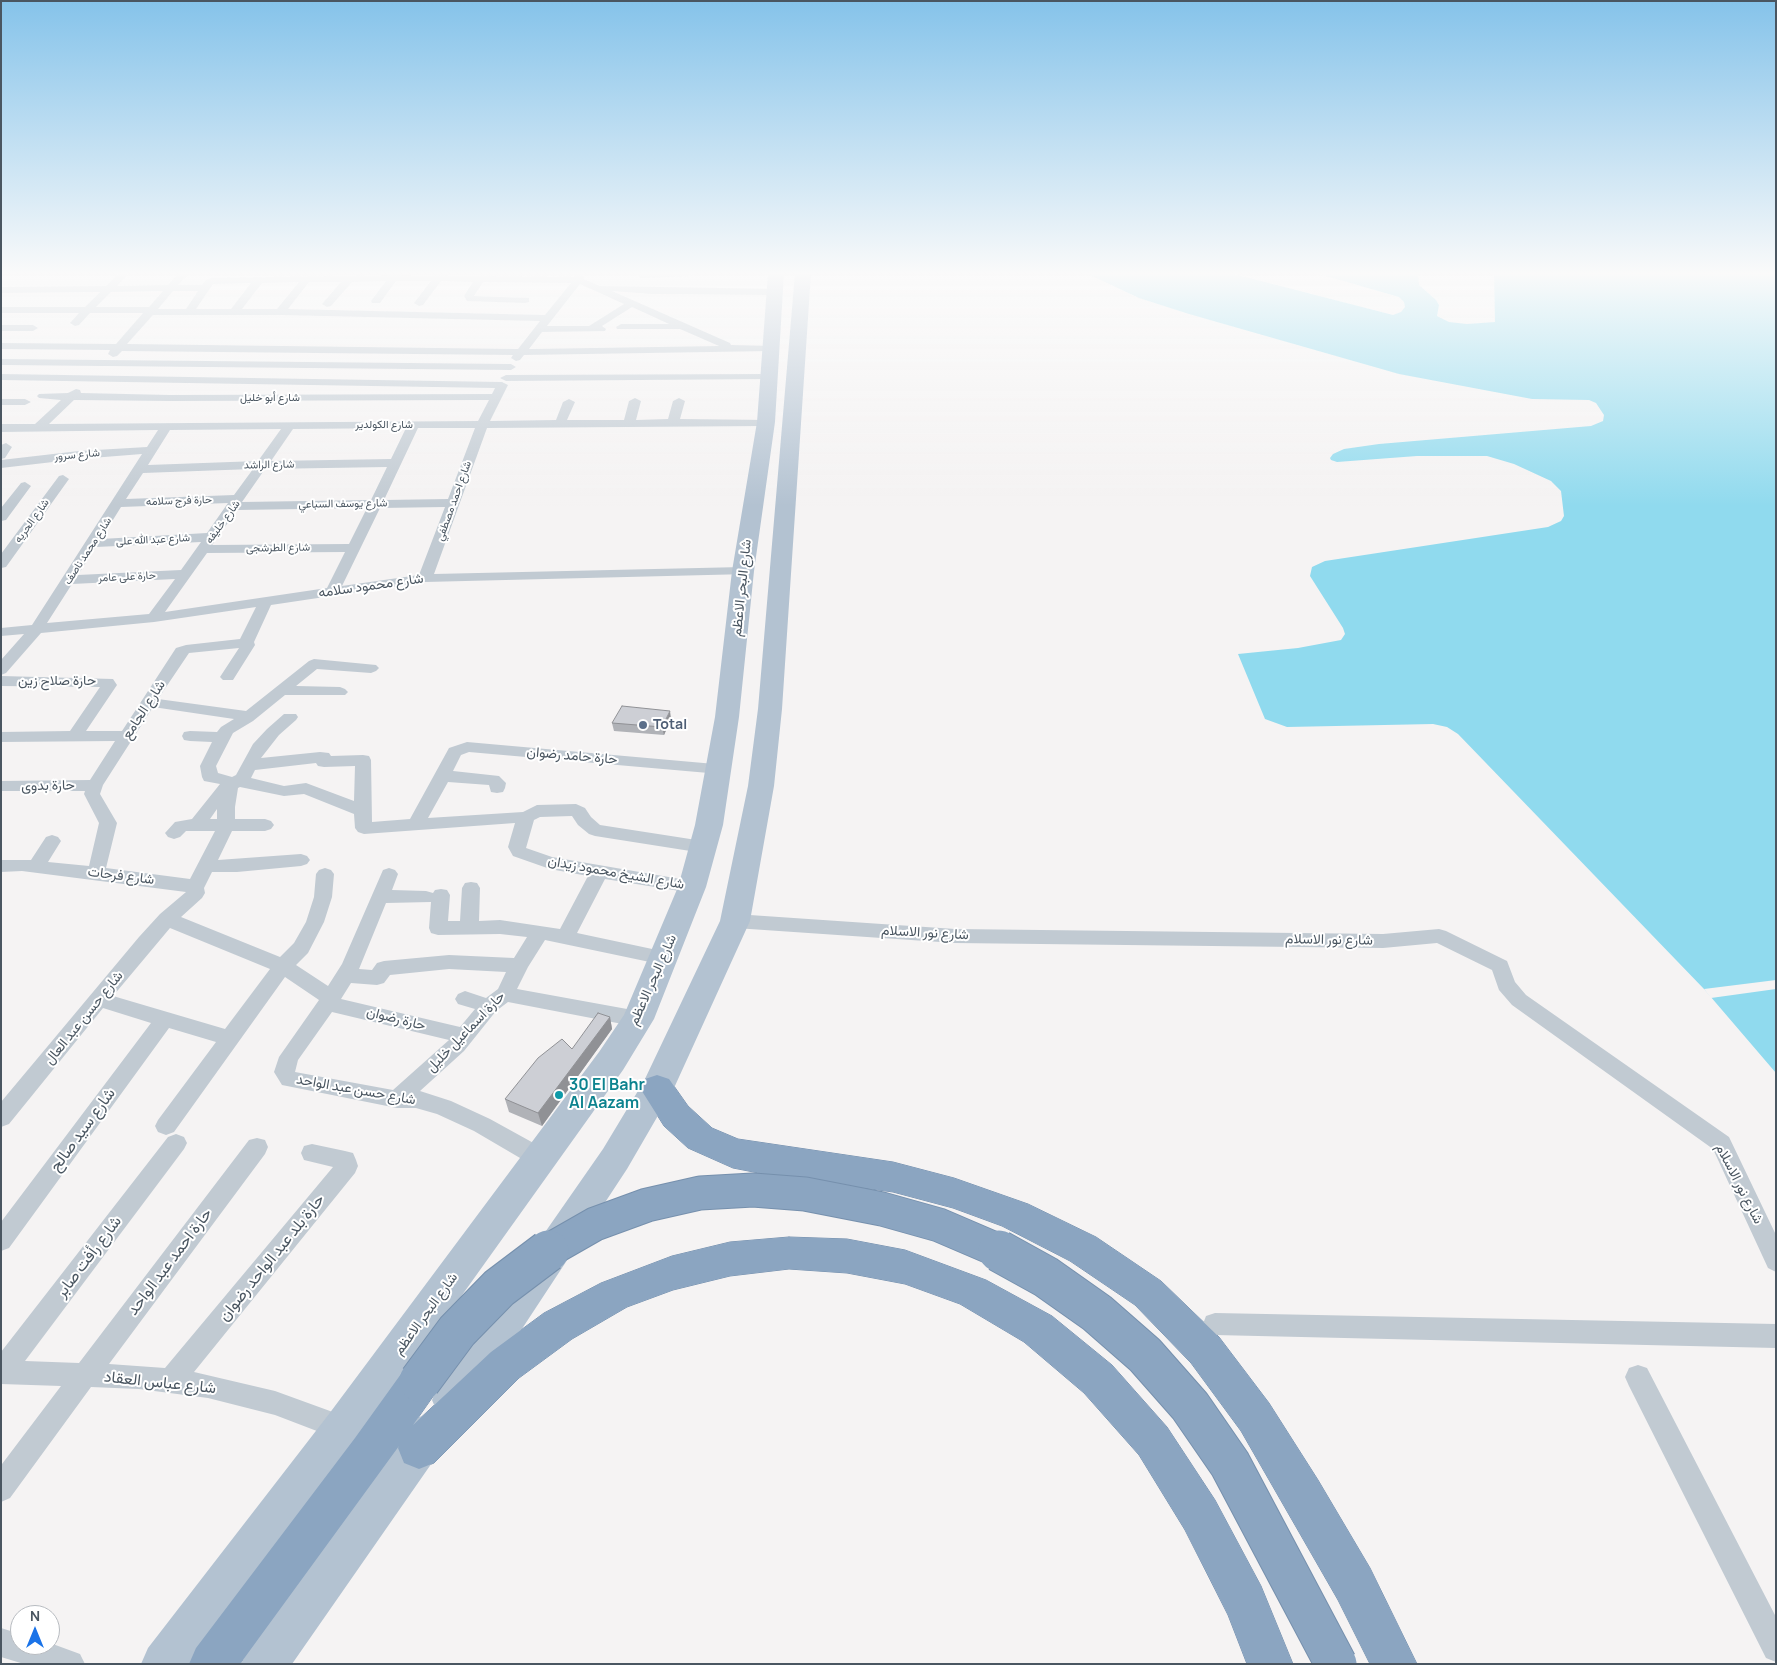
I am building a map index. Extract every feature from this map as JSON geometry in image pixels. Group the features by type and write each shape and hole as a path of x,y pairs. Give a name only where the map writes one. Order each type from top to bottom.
{"highway":[{"path":"657,1088 676,1116 700,1138 733,1153 769,1160 893,1177 954,1193 1015,1215 1074,1245 1148,1293 1205,1350 1255,1417 1303,1495 1354,1584 1394,1664"},
{"path":"212,1664 370,1453 457,1331 499,1288 546,1252 595,1224 647,1205 700,1193 753,1190 805,1194 882,1209 939,1225 993,1247 1046,1277 1097,1313 1146,1355 1190,1406 1230,1464 1336,1664"},
{"path":"419,1448 505,1365 558,1326 614,1295 672,1273 730,1259 789,1254 847,1256 905,1267 973,1292 1038,1329 1098,1379 1153,1441 1200,1515 1245,1602 1270,1664"}],"main road":[{"name":"شارع البحر الاعظم","path":"164,1664 343,1428 611,1061 638,1019 692,886 709,825 720,769 743,570 766,422 771,351"},
{"path":"264,1664 419,1448 615,1159 657,1088 735,921 761,786 769,718 798,351"}],"street":[{"path":"38,428 73,396 116,351"},
{"path":"416,351 589,351"},
{"path":"739,351 770,363"},
{"name":"شارع احمد مصطفي","path":"425,578 482,424 520,352"},
{"path":"1,362 104,363 506,377"},
{"path":"1,377 506,377 770,363"},
{"name":"شارع أبو خليل","path":"43,396 170,398 496,397"},
{"path":"629,423 635,401"},
{"path":"673,423 679,401"},
{"path":"1,402 25,402"},
{"path":"560,424 569,402"},
{"name":"شارع الكولدير","path":"1,428 38,428 125,439 166,427 766,422"},
{"name":"شارع خليفه","path":"154,618 290,425"},
{"path":"332,592 414,425"},
{"name":"شارع محمد ناصف","path":"1,670 37,628 141,469 166,427"},
{"name":"شارع سرور","path":"1,464 125,439 153,450"},
{"name":"شارع الراشد","path":"141,469 396,463"},
{"name":"شارع الحريه","path":"1,564 63,479"},
{"path":"1,517 25,486"},
{"name":"حارة فرج سلامه","path":"119,503 236,503"},
{"name":"شارع يوسف السباعي","path":"236,503 453,503"},
{"name":"شارع عبد الله على","path":"93,543 212,537"},
{"name":"شارع الطرشجى","path":"203,549 352,548"},
{"name":"شارع محمود سلامه","path":"1,632 154,618 425,578 743,570"},
{"name":"حارة على عامر","path":"68,580 185,574"},
{"path":"228,677 248,645 246,643 266,601"},
{"name":"شارع الجامع","path":"94,785 183,650 246,643"},
{"path":"362,811 306,788 284,791 234,783 209,775 210,762 222,737 314,664 371,668"},
{"name":"حارة صلاح زين","path":"1,681 108,682 109,685 74,736"},
{"path":"282,690 340,692"},
{"path":"148,702 248,714 247,718"},
{"path":"257,764 259,748 290,717"},
{"path":"194,825 234,783 257,764 284,734"},
{"path":"1,737 127,736"},
{"path":"190,736 222,737"},
{"name":"حارة حامد رضوان","path":"416,824 455,752 467,747 720,769"},
{"path":"257,764 320,756 323,757 324,762 363,760 362,811 364,828 416,824 476,826 526,817 537,811 576,810 595,830 703,847"},
{"path":"443,777 494,780 498,783 497,788"},
{"path":"234,783 226,807 226,826 195,887 196,893 167,919 283,966 330,1001"},
{"path":"94,785 92,794 108,823 96,872"},
{"name":"حارة بدوى","path":"1,786 94,785"},
{"name":"شارع الشيخ محمود زيدان","path":"526,817 517,847 519,852 550,863 692,886"},
{"path":"174,833 181,826 265,826"},
{"path":"35,866 52,841"},
{"path":"207,866 237,866 301,860"},
{"name":"شارع فرحات","path":"1,866 22,865 96,872 195,887"},
{"path":"566,936 600,872"},
{"name":"شارع رأفت صابر","path":"1,1372 171,1134 231,1039 283,966 300,948 315,922 323,897 325,874"},
{"name":"شارع حسن عبد الواحد","path":"390,874 346,975 330,1001 289,1058 284,1072 288,1079 397,1099 416,1099 443,1107 482,1125 540,1158"},
{"path":"469,927 471,888"},
{"path":"380,896 433,896 438,928 500,927 540,932 664,958"},
{"name":"شارع حسن عبد العال","path":"1,1118 167,919"},
{"name":"شارع نور الاسلام","path":"735,921 955,936 1383,941 1439,936 1500,966 1506,986 1519,1000 1721,1143 1776,1261"},
{"name":"حارة اسماعيل خليل","path":"397,1099 464,1036 497,1000 540,932"},
{"path":"346,975 377,978 384,968 449,962 519,965"},
{"path":"466,999 497,1000 638,1019"},
{"path":"100,1000 231,1039"},
{"name":"حارة رضوان","path":"330,1001 464,1036"},
{"name":"شارع سيد صالح","path":"1,1241 166,1019"},
{"name":"حارة احمد عبد الواحد","path":"6,1481 78,1376 257,1147"},
{"name":"حارة بلد عبد الواحد رضوان","path":"171,1382 347,1166 345,1160 312,1153"},
{"path":"1215,1324 1776,1336"},
{"name":"شارع عباس العقاد","path":"1,1372 138,1377 208,1386 275,1403 343,1428"},
{"path":"1638,1377 1776,1648"},
{"path":"1,1642 70,1664"}],"water":[{"path":"1317,351 1776,351 1776,1073 1704,989 1458,734 1447,727 1433,724 1287,727 1265,719 1238,654 1298,648 1341,640 1345,634 1310,576 1312,567 1325,561 1548,527 1561,521 1564,516 1561,491 1551,481 1514,464 1487,456 1417,456 1337,462 1330,458 1333,454 1344,449 1379,444 1591,426 1603,421 1604,415 1596,403 1589,400 1532,399 1399,374"}],"pier":[{"path":"1776,980 1776,989 1711,998 1704,989"}],"building":[{"path":"622,706 670,711 662,727 612,723"},
{"path":"598,1013 610,1017 538,1113 505,1099 538,1058 562,1039 572,1049"}],"place":[{"name":"Total","path":"643,725"},
{"name":"30 El Bahr Al Aazam","path":"559,1095"}]}
